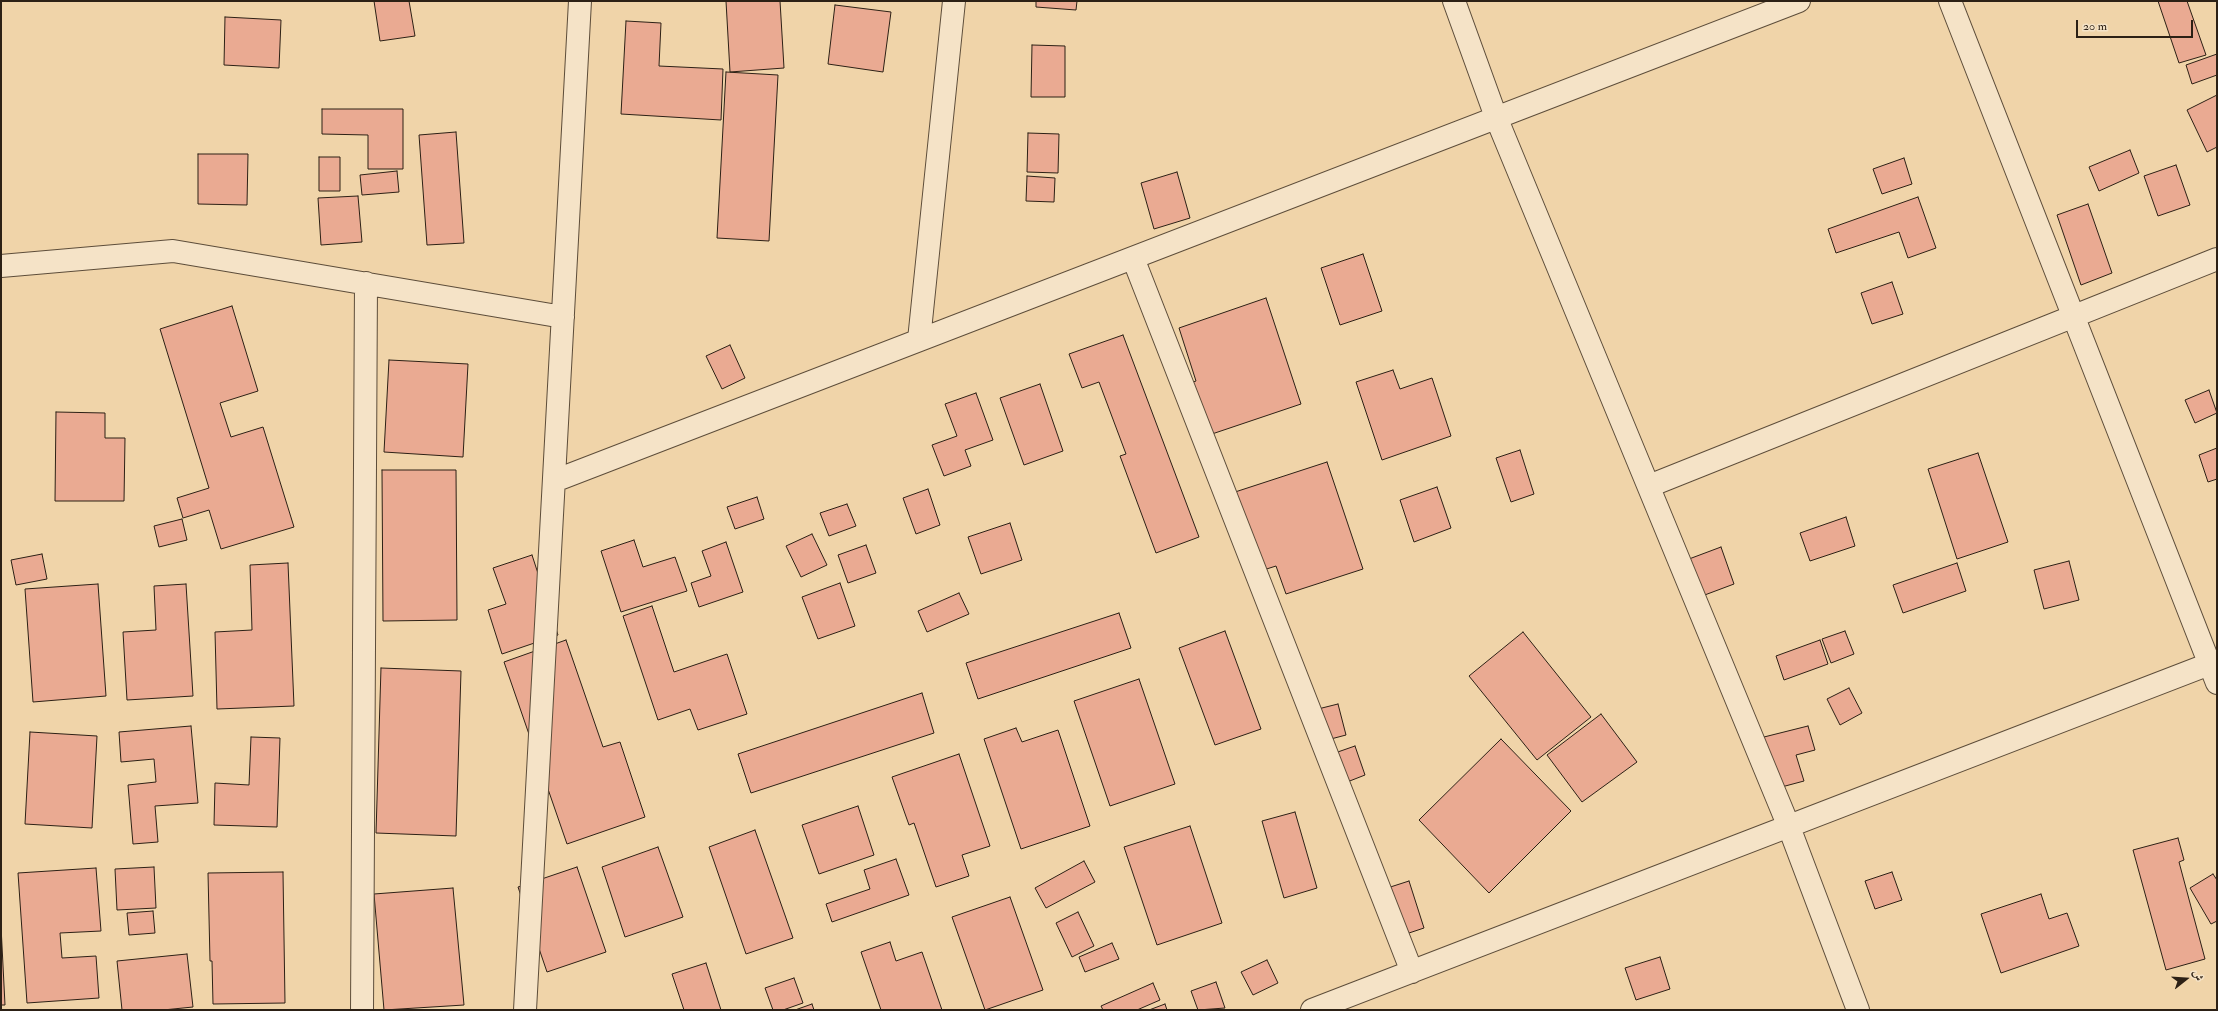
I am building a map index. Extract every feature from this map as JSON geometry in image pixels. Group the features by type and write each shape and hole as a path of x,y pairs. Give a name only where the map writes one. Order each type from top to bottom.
{"street":[{"path":"525,1010 580,1"},
{"path":"919,340 954,1"},
{"path":"1454,1 1496,118 1789,827 1858,1010"},
{"path":"554,482 1799,1"},
{"path":"1312,1010 1357,1002 1412,972 1789,827 2214,670 2073,317 1950,1"},
{"path":"1,266 173,251 563,317"},
{"path":"1133,258 1412,972"},
{"path":"1649,486 2217,260"},
{"path":"362,1010 366,284"}],"building":[{"path":"374,1 409,1 415,36 380,41"},
{"path":"726,1 780,1 784,68 730,72"},
{"path":"1036,1 1077,1 1076,10 1036,7"},
{"path":"2158,1 2187,1 2206,55 2179,63"},
{"path":"835,5 891,12 883,72 828,64"},
{"path":"225,17 281,20 279,68 224,65"},
{"path":"626,21 661,23 659,66 723,69 721,120 621,114"},
{"path":"1032,45 1065,46 1065,97 1031,97"},
{"path":"2217,54 2217,75 2192,84 2186,65"},
{"path":"726,72 778,75 769,241 717,238"},
{"path":"2217,95 2217,147 2207,152 2187,110"},
{"path":"322,109 403,109 403,169 368,169 368,135 322,134"},
{"path":"456,132 464,243 427,245 419,135"},
{"path":"1028,133 1059,134 1058,173 1027,172"},
{"path":"2130,150 2139,173 2099,191 2089,167"},
{"path":"198,154 248,154 247,205 198,204"},
{"path":"319,157 340,157 340,191 319,191"},
{"path":"1904,158 1912,184 1882,194 1873,169"},
{"path":"2176,165 2190,205 2158,216 2144,176"},
{"path":"397,171 399,192 362,195 360,175"},
{"path":"1177,172 1190,218 1154,229 1141,183"},
{"path":"1027,176 1055,178 1054,202 1026,201"},
{"path":"358,196 362,242 321,245 318,198"},
{"path":"1918,197 1936,248 1908,258 1899,232 1836,253 1828,229"},
{"path":"2088,204 2112,273 2081,285 2057,215"},
{"path":"1363,254 1382,311 1340,325 1321,268"},
{"path":"1892,282 1903,314 1872,324 1861,293"},
{"path":"1266,298 1301,404 1206,436 1188,384 1196,381 1179,328"},
{"path":"232,306 258,391 220,403 231,437 263,427 294,527 221,549 209,510 183,518 177,498 209,488 160,329"},
{"path":"1123,335 1199,537 1156,553 1120,456 1126,454 1099,382 1082,388 1069,354"},
{"path":"730,345 745,378 722,389 706,356"},
{"path":"389,360 468,364 463,457 384,452"},
{"path":"1393,370 1400,389 1432,378 1451,436 1382,460 1356,382"},
{"path":"1040,384 1063,451 1024,465 1000,398"},
{"path":"2209,390 2217,413 2195,423 2185,400"},
{"path":"976,393 993,440 965,450 971,466 944,476 932,445 957,436 945,404"},
{"path":"56,412 105,413 105,438 125,438 124,501 55,501"},
{"path":"2217,448 2217,479 2208,482 2199,455"},
{"path":"1520,450 1534,494 1511,502 1496,458"},
{"path":"1978,453 2008,542 1957,559 1928,469"},
{"path":"1327,462 1363,569 1286,594 1276,566 1257,572 1232,493"},
{"path":"382,470 456,470 457,620 383,621"},
{"path":"1437,487 1451,528 1414,542 1400,500"},
{"path":"928,489 940,525 916,534 903,498"},
{"path":"757,497 764,519 735,529 727,507"},
{"path":"847,504 856,526 829,536 820,513"},
{"path":"1846,517 1855,546 1810,561 1800,533"},
{"path":"182,519 187,540 159,547 154,526"},
{"path":"1010,523 1022,560 981,574 968,537"},
{"path":"812,534 827,565 801,577 786,546"},
{"path":"634,540 643,567 675,557 687,591 621,612 601,551"},
{"path":"726,542 743,592 699,607 691,583 711,576 702,551"},
{"path":"866,545 876,573 848,583 838,555"},
{"path":"1721,547 1734,584 1702,596 1689,559"},
{"path":"42,554 47,579 16,585 11,560"},
{"path":"532,555 558,635 502,654 488,610 506,604 493,568"},
{"path":"2069,561 2079,600 2044,609 2034,570"},
{"path":"288,563 294,706 217,709 215,632 252,630 250,565"},
{"path":"1957,563 1966,591 1903,613 1893,585"},
{"path":"840,583 855,626 818,639 802,597"},
{"path":"98,584 106,696 33,702 25,589"},
{"path":"186,584 193,696 127,700 123,632 156,630 154,586"},
{"path":"959,593 969,614 927,632 918,611"},
{"path":"652,606 674,672 727,654 747,714 698,730 690,709 658,720 623,616"},
{"path":"1119,613 1131,648 978,699 966,663"},
{"path":"1225,631 1261,729 1215,745 1179,648"},
{"path":"1845,631 1854,654 1831,663 1822,639"},
{"path":"1523,632 1591,717 1537,760 1469,676"},
{"path":"566,640 603,747 620,742 645,817 567,844 504,662"},
{"path":"1820,640 1828,664 1784,680 1776,656"},
{"path":"381,668 461,671 456,836 376,833"},
{"path":"1139,679 1175,784 1110,806 1074,701"},
{"path":"1849,688 1862,713 1840,725 1827,699"},
{"path":"922,693 934,733 751,793 738,754"},
{"path":"1338,704 1346,735 1327,740 1318,709"},
{"path":"1601,714 1637,762 1582,802 1547,755"},
{"path":"191,726 198,803 155,806 158,842 133,844 128,785 156,782 154,759 121,762 119,732"},
{"path":"1808,726 1815,750 1796,755 1804,781 1774,789 1760,738"},
{"path":"1016,728 1022,742 1058,730 1090,826 1021,849 984,739"},
{"path":"30,732 97,736 92,828 25,824"},
{"path":"251,737 280,738 277,827 214,825 215,783 249,785"},
{"path":"1501,739 1571,811 1489,893 1419,820"},
{"path":"1355,746 1365,775 1342,784 1332,754"},
{"path":"959,754 990,846 962,855 969,876 936,887 914,823 909,825 892,777"},
{"path":"858,806 874,855 819,874 802,825"},
{"path":"1295,812 1317,888 1284,898 1262,821"},
{"path":"1190,826 1222,923 1157,945 1124,847"},
{"path":"755,830 793,938 746,954 709,847"},
{"path":"2178,838 2184,860 2179,862 2205,959 2166,970 2133,850"},
{"path":"658,847 683,917 625,937 602,867"},
{"path":"896,859 909,895 832,922 826,904 870,889 864,870"},
{"path":"1084,861 1095,882 1046,908 1035,888"},
{"path":"154,867 156,908 117,910 115,869"},
{"path":"577,867 606,952 547,972 518,887"},
{"path":"96,868 101,931 60,933 62,958 96,956 99,998 27,1003 18,873"},
{"path":"283,872 285,1003 213,1004 212,961 210,961 208,873"},
{"path":"1892,872 1902,900 1875,909 1865,881"},
{"path":"2213,874 2217,880 2217,921 2211,924 2190,888"},
{"path":"1409,881 1424,928 1394,938 1378,891"},
{"path":"453,888 464,1005 384,1010 374,894"},
{"path":"2041,894 2049,919 2067,913 2079,946 2001,973 1981,914"},
{"path":"1010,897 1043,990 985,1010 952,917"},
{"path":"153,911 155,933 129,935 127,913"},
{"path":"1078,912 1094,946 1072,957 1056,923"},
{"path":"1,926 5,1005 1,1005"},
{"path":"890,942 896,961 922,952 942,1010 881,1010 861,952"},
{"path":"1112,943 1119,959 1085,972 1079,957"},
{"path":"187,954 193,1007 163,1010 122,1010 117,961"},
{"path":"1660,957 1670,989 1636,1000 1625,968"},
{"path":"1267,960 1278,983 1253,995 1241,972"},
{"path":"706,963 721,1010 684,1010 672,974"},
{"path":"794,978 803,1003 783,1010 773,1010 765,988"},
{"path":"1216,982 1225,1008 1198,1010 1191,991"},
{"path":"1153,983 1160,1000 1137,1010 1103,1010 1101,1006"},
{"path":"812,1004 814,1010 795,1010"},
{"path":"1165,1004 1167,1010 1149,1010"}]}
